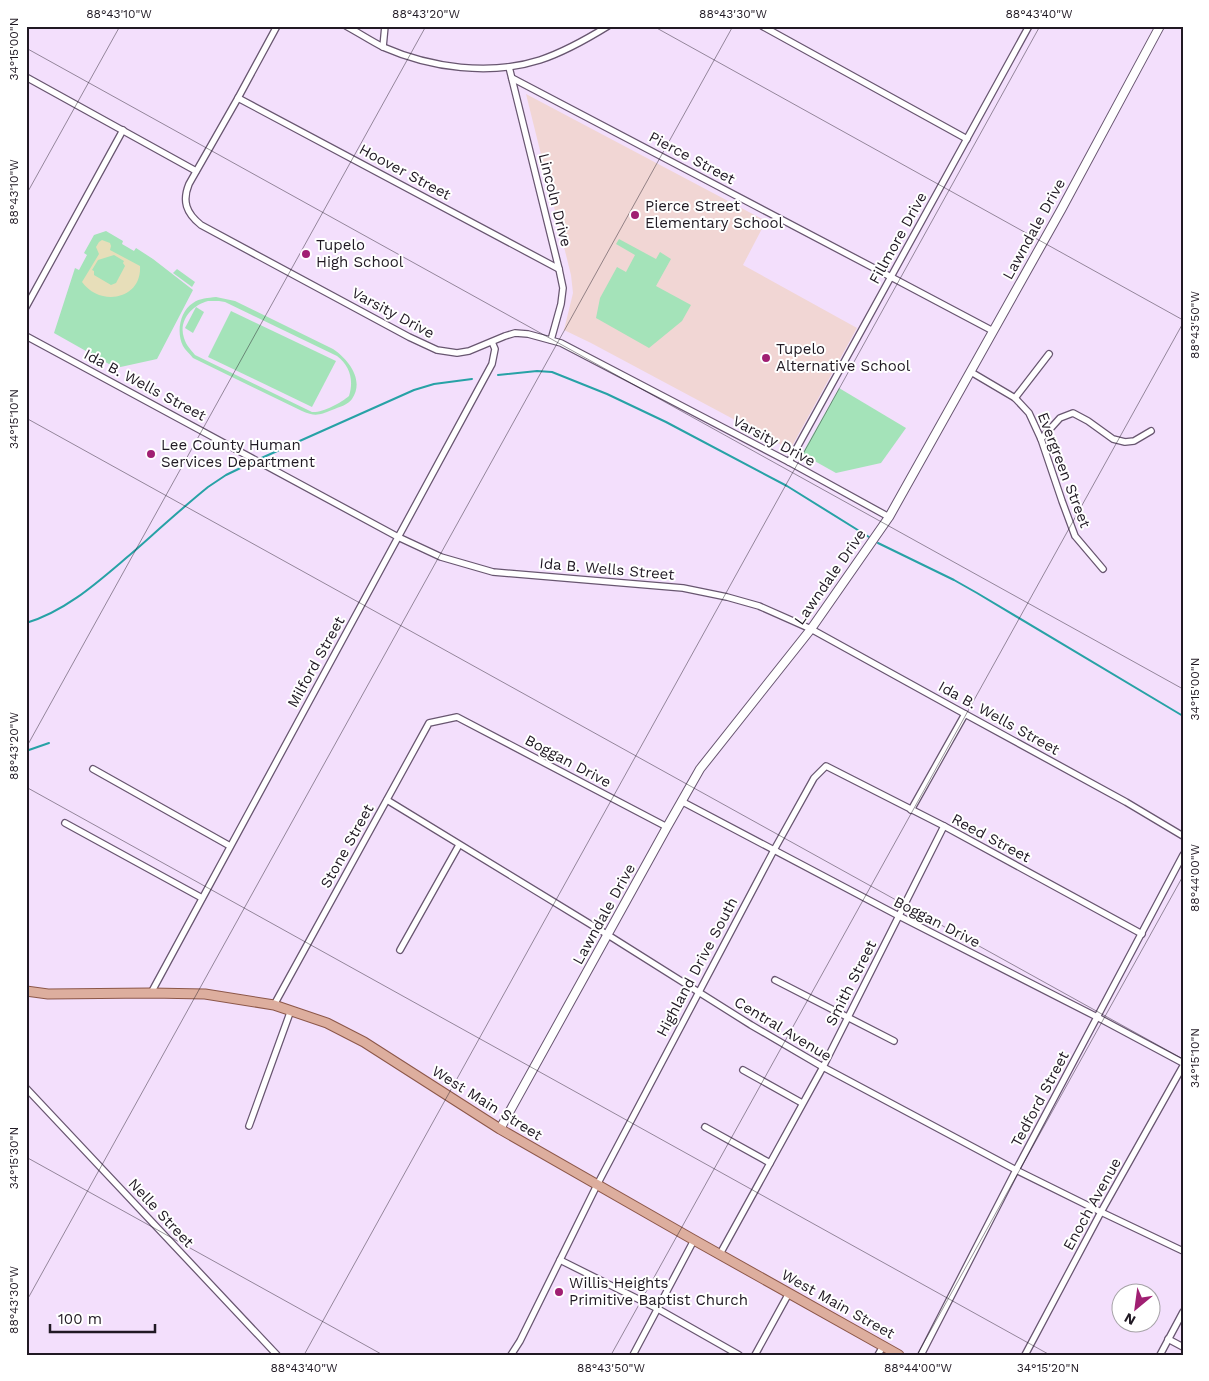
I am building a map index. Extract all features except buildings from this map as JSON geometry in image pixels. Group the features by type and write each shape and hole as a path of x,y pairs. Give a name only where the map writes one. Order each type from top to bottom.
{"main road":[{"name":"West Main Street","path":"26,991 48,994 205,994 274,1005 327,1023 364,1042 500,1130 899,1355"}],"street":[{"path":"26,77 196,171 277,26"},
{"path":"346,26 383,46 416,59 463,68 509,67 540,60 579,44 608,26"},
{"path":"383,46 385,26"},
{"path":"762,26 967,139"},
{"name":"Fillmore Drive","path":"789,462 1029,26"},
{"name":"Lawndale Drive","path":"500,1130 700,769 811,629 889,517 1061,210 1160,26"},
{"name":"Lincoln Drive","path":"509,67 559,269 562,288 561,304 551,340"},
{"name":"Pierce Street","path":"512,78 993,331"},
{"name":"Hoover Street","path":"238,98 559,269"},
{"path":"26,307 123,130"},
{"name":"Varsity Drive","path":"196,171 186,192 186,201 188,211 201,225 401,333 437,350 457,353 469,351 515,333 528,334 562,343 789,462 889,517"},
{"name":"Ida B. Wells Street","path":"26,336 398,537 442,557 493,572 683,588 759,606 811,629 1126,802 1183,836"},
{"name":"Milford Street","path":"151,993 492,364 495,349 492,342"},
{"path":"1015,398 1049,354"},
{"name":"Evergreen Street","path":"971,372 1015,398 1029,413 1041,439 1075,536 1103,569"},
{"path":"1041,439 1060,418 1073,413 1113,439 1125,442 1134,441 1151,431"},
{"path":"911,810 965,714"},
{"name":"Boggan Drive","path":"457,717 667,827"},
{"name":"Stone Street","path":"274,1005 430,723 457,717"},
{"name":"Reed Street","path":"826,766 944,826 1142,934"},
{"name":"Highland Drive South","path":"511,1355 597,1185 774,850 814,778 826,766"},
{"path":"93,769 230,846"},
{"name":"Central Avenue","path":"387,800 751,1025 823,1067 1016,1170 1183,1251"},
{"name":"Boggan Drive","path":"681,801 899,916 1097,1017 1183,1064"},
{"path":"65,823 202,898"},
{"name":"Smith Street","path":"720,1254 823,1067 944,826"},
{"path":"400,950 459,845"},
{"name":"Tedford Street","path":"921,1355 1016,1170 1183,855"},
{"path":"775,980 894,1041"},
{"path":"249,1126 291,1010"},
{"name":"Enoch Avenue","path":"1025,1355 1183,1064"},
{"path":"743,1070 802,1103"},
{"name":"Nelle Street","path":"26,1088 278,1355"},
{"path":"705,1128 770,1162"},
{"path":"633,1355 694,1240"},
{"path":"560,1260 658,1309 739,1355"},
{"path":"755,1355 789,1293"},
{"path":"1160,1355 1183,1312"},
{"path":"1168,1339 1183,1347"},
{"path":"878,1355 883,1346"}],"shaded area":[{"path":"526,94 766,221 743,265 857,328 791,448 789,449 564,330 573,293 571,275"}],"green space":[{"path":"106,231 123,241 122,244 134,251 136,248 153,259 193,290 157,359 116,368 54,333 75,268 79,270 87,255 84,253 94,235"},
{"path":"619,239 656,259 660,252 671,259 656,286 691,305 682,321 649,348 596,318 600,298 617,267 626,272 635,255 616,244"},
{"path":"177,269 195,282 192,287 173,273"},
{"path":"216,297 235,301 339,353 349,364 356,377 356,392 352,399 346,404 324,413 311,414 193,358 184,348 181,340 180,322 182,316 193,303 201,299","holes":["225,302 337,356 345,364 350,374 349,396 331,407 312,412 195,355 184,338 183,326 185,320 192,310 202,303"]},
{"path":"196,307 204,312 193,333 185,328"},
{"path":"231,311 336,361 312,407 208,357"},
{"path":"839,388 906,428 881,463 836,473 802,454"}],"sand":[{"path":"102,240 110,243 110,250 140,266 139,277 127,293 109,297 99,295 82,282 99,254 96,247","holes":["114,255 124,261 125,266 116,283 111,285 94,275 92,270 98,260"]}],"waterway":[{"path":"498,375 537,371 552,372 607,394 666,422 787,486 869,537"},
{"path":"257,460 414,390 434,384 472,379"},
{"path":"26,623 55,611 82,594 208,487 226,475 253,462"},
{"path":"878,543 977,593 1183,716"},
{"path":"26,751 49,743"}],"place":[{"name":"Pierce Street Elementary School","path":"635,215"},
{"name":"Tupelo High School","path":"306,254"},
{"name":"Tupelo Alternative School","path":"766,358"},
{"name":"Lee County Human Services Department","path":"151,454"},
{"name":"Willis Heights Primitive Baptist Church","path":"559,1292"}]}
